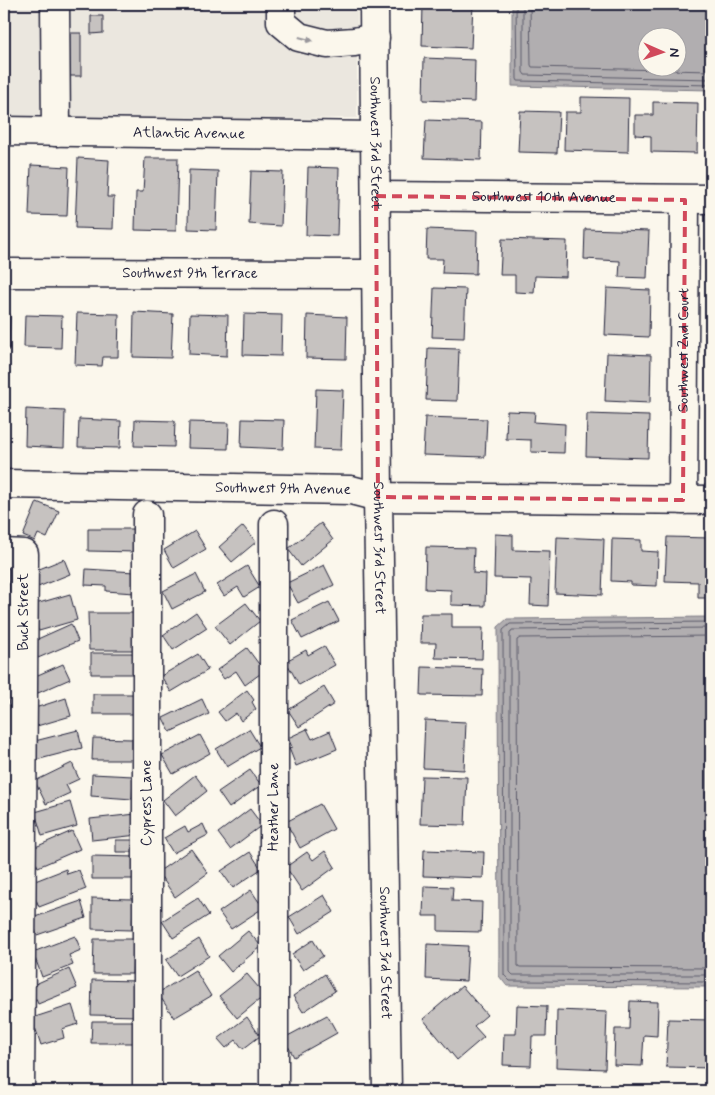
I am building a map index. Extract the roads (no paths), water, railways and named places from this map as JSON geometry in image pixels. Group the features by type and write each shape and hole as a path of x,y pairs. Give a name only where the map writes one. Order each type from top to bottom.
{"street":[{"path":"55,4 56,132"},
{"path":"281,4 281,22 299,37 327,44 374,38"},
{"name":"Southwest 3rd Street","path":"374,4 378,497 387,1091"},
{"name":"Atlantic Avenue","path":"4,131 376,136"},
{"name":"Southwest 10th Avenue","path":"376,196 698,200"},
{"name":"Southwest 2nd Court","path":"683,500 698,200"},
{"name":"Southwest 9th Terrace","path":"4,273 376,274"},
{"name":"Southwest 9th Avenue","path":"4,484 351,490 378,497 711,500"},
{"name":"Cypress Lane","path":"146,1091 147,515"},
{"name":"Heather Lane","path":"274,524 274,1091"},
{"name":"Buck Street","path":"14,553 20,1091"}],"water":[{"path":"512,4 711,4 711,90 512,86"},
{"path":"711,617 711,987 507,986 499,976 498,627 507,619"}]}
